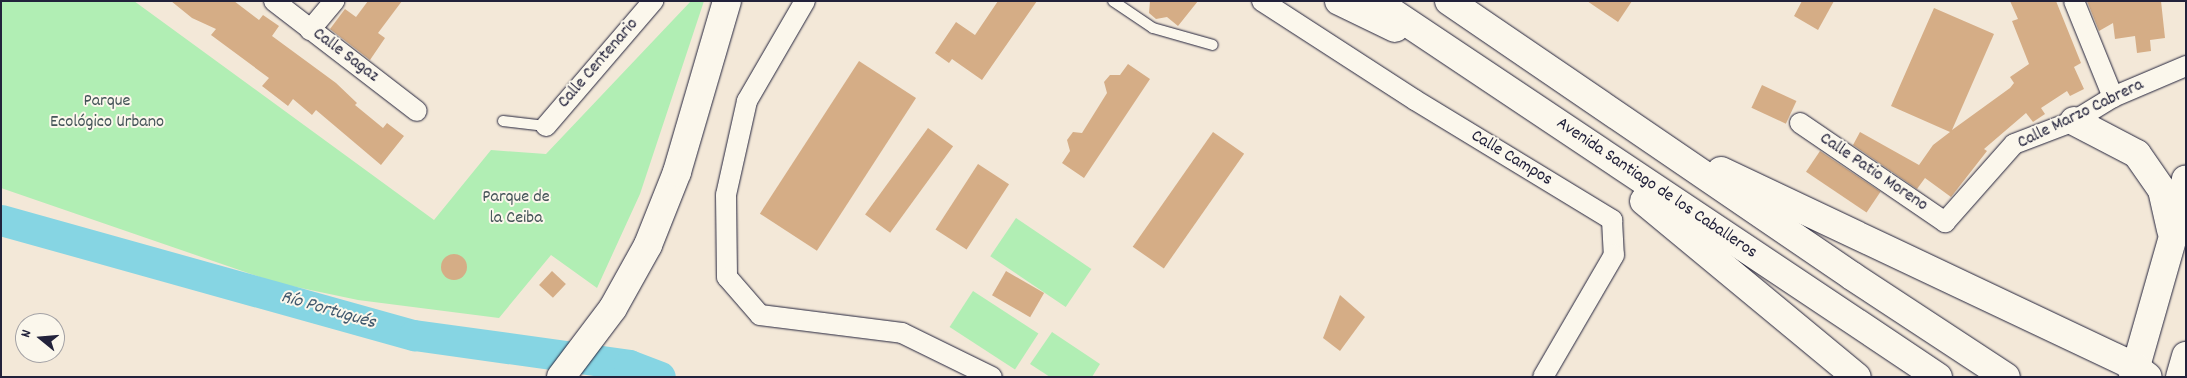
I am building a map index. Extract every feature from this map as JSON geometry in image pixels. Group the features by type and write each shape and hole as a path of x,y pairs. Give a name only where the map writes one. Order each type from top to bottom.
{"main road":[{"path":"561,377 613,308 648,245 677,172 727,1"},
{"path":"1339,1 1371,19 1436,43"},
{"name":"Avenida Santiago de los Caballeros","path":"1375,1 1938,377"},
{"path":"1449,1 1638,132 2006,377"},
{"path":"2074,121 2137,154 2162,190 2173,237"},
{"path":"1638,132 2139,373 2186,179"},
{"path":"1597,149 1642,199 1857,377"},
{"path":"2180,377 2186,356"}],"street":[{"name":"Calle Sagaz","path":"274,1 417,111"},
{"path":"310,30 334,1"},
{"name":"Calle Centenario","path":"546,126 652,1"},
{"path":"805,1 747,100 726,195 727,277 760,316 902,334 992,377"},
{"name":"Calle Campos","path":"1262,1 1414,100 1612,220 1614,255 1543,377"},
{"path":"2074,1 2114,97"},
{"name":"Calle Marzo Cabrera","path":"1945,222 2014,144 2074,121 2114,97 2186,66"},
{"name":"Calle Patio Moreno","path":"1800,123 1945,222"}],"lane":[{"path":"1113,1 1153,28 1213,45"},
{"path":"503,121 546,126"}],"green space":[{"name":"Parque Ecológico Urbano","path":"1,1 134,1 434,220 491,150 546,154 691,1 704,1 640,194 597,288 551,255 499,318 358,300 277,283 1,188"},
{"path":"1016,218 1091,269 1066,307 990,256"},
{"path":"973,291 1038,333 1015,370 950,327"},
{"path":"1052,332 1100,364 1092,377 1050,377 1030,364"}],"building":[{"path":"171,1 234,1 259,20 263,15 279,26 272,36 336,83 357,103 355,105 383,128 387,123 404,136 381,165 316,110 312,115 293,99 288,106 262,86 269,78 211,35 216,29 192,18"},
{"path":"368,1 402,1 378,33 385,38 370,60 330,29 345,9 356,17"},
{"path":"998,1 1037,1 982,80 952,59 949,63 935,53 956,22 975,35"},
{"path":"1150,1 1198,1 1178,26 1167,17 1156,19 1149,13"},
{"path":"1587,1 1632,1 1618,22"},
{"path":"1802,1 1834,1 1818,30 1794,16"},
{"path":"2010,1 2056,1 2081,63 2074,67 2084,89 2070,96 2067,91 2041,108 2045,114 2033,122 2026,113 1984,149 1987,151 1951,197 1925,178 1917,189 1853,145 1860,132 1919,165 1933,145 1950,132 1891,106 1934,8 1994,34 1952,130 2010,88 2014,83 2010,77 2029,64 2012,21 2018,19"},
{"path":"2087,1 2161,1 2165,38 2150,40 2151,51 2137,53 2135,36 2115,39 2113,23 2099,31"},
{"path":"859,61 916,98 817,251 760,214"},
{"path":"1128,64 1150,79 1084,178 1062,163 1070,151 1067,140 1073,132 1082,133 1107,93 1104,82 1110,75 1120,75"},
{"path":"1762,85 1796,101 1786,124 1751,108"},
{"path":"928,128 953,146 890,233 865,215"},
{"path":"1213,132 1244,154 1164,268 1133,247"},
{"path":"1820,151 1881,192 1867,213 1806,172"},
{"path":"978,164 1009,184 967,250 936,229"},
{"path":"454,254 463,258 467,267 463,276 454,280 445,276 441,267 445,258"},
{"path":"552,271 566,284 553,298 539,285"},
{"path":"1006,271 1044,293 1030,317 992,295"},
{"path":"1340,295 1365,317 1340,351 1323,338"}],"waterway":[{"name":"Río Portugués","path":"1,220 414,335 629,365 660,377"}],"park label":[{"name":"Parque de la Ceiba","path":"516,209"}]}
